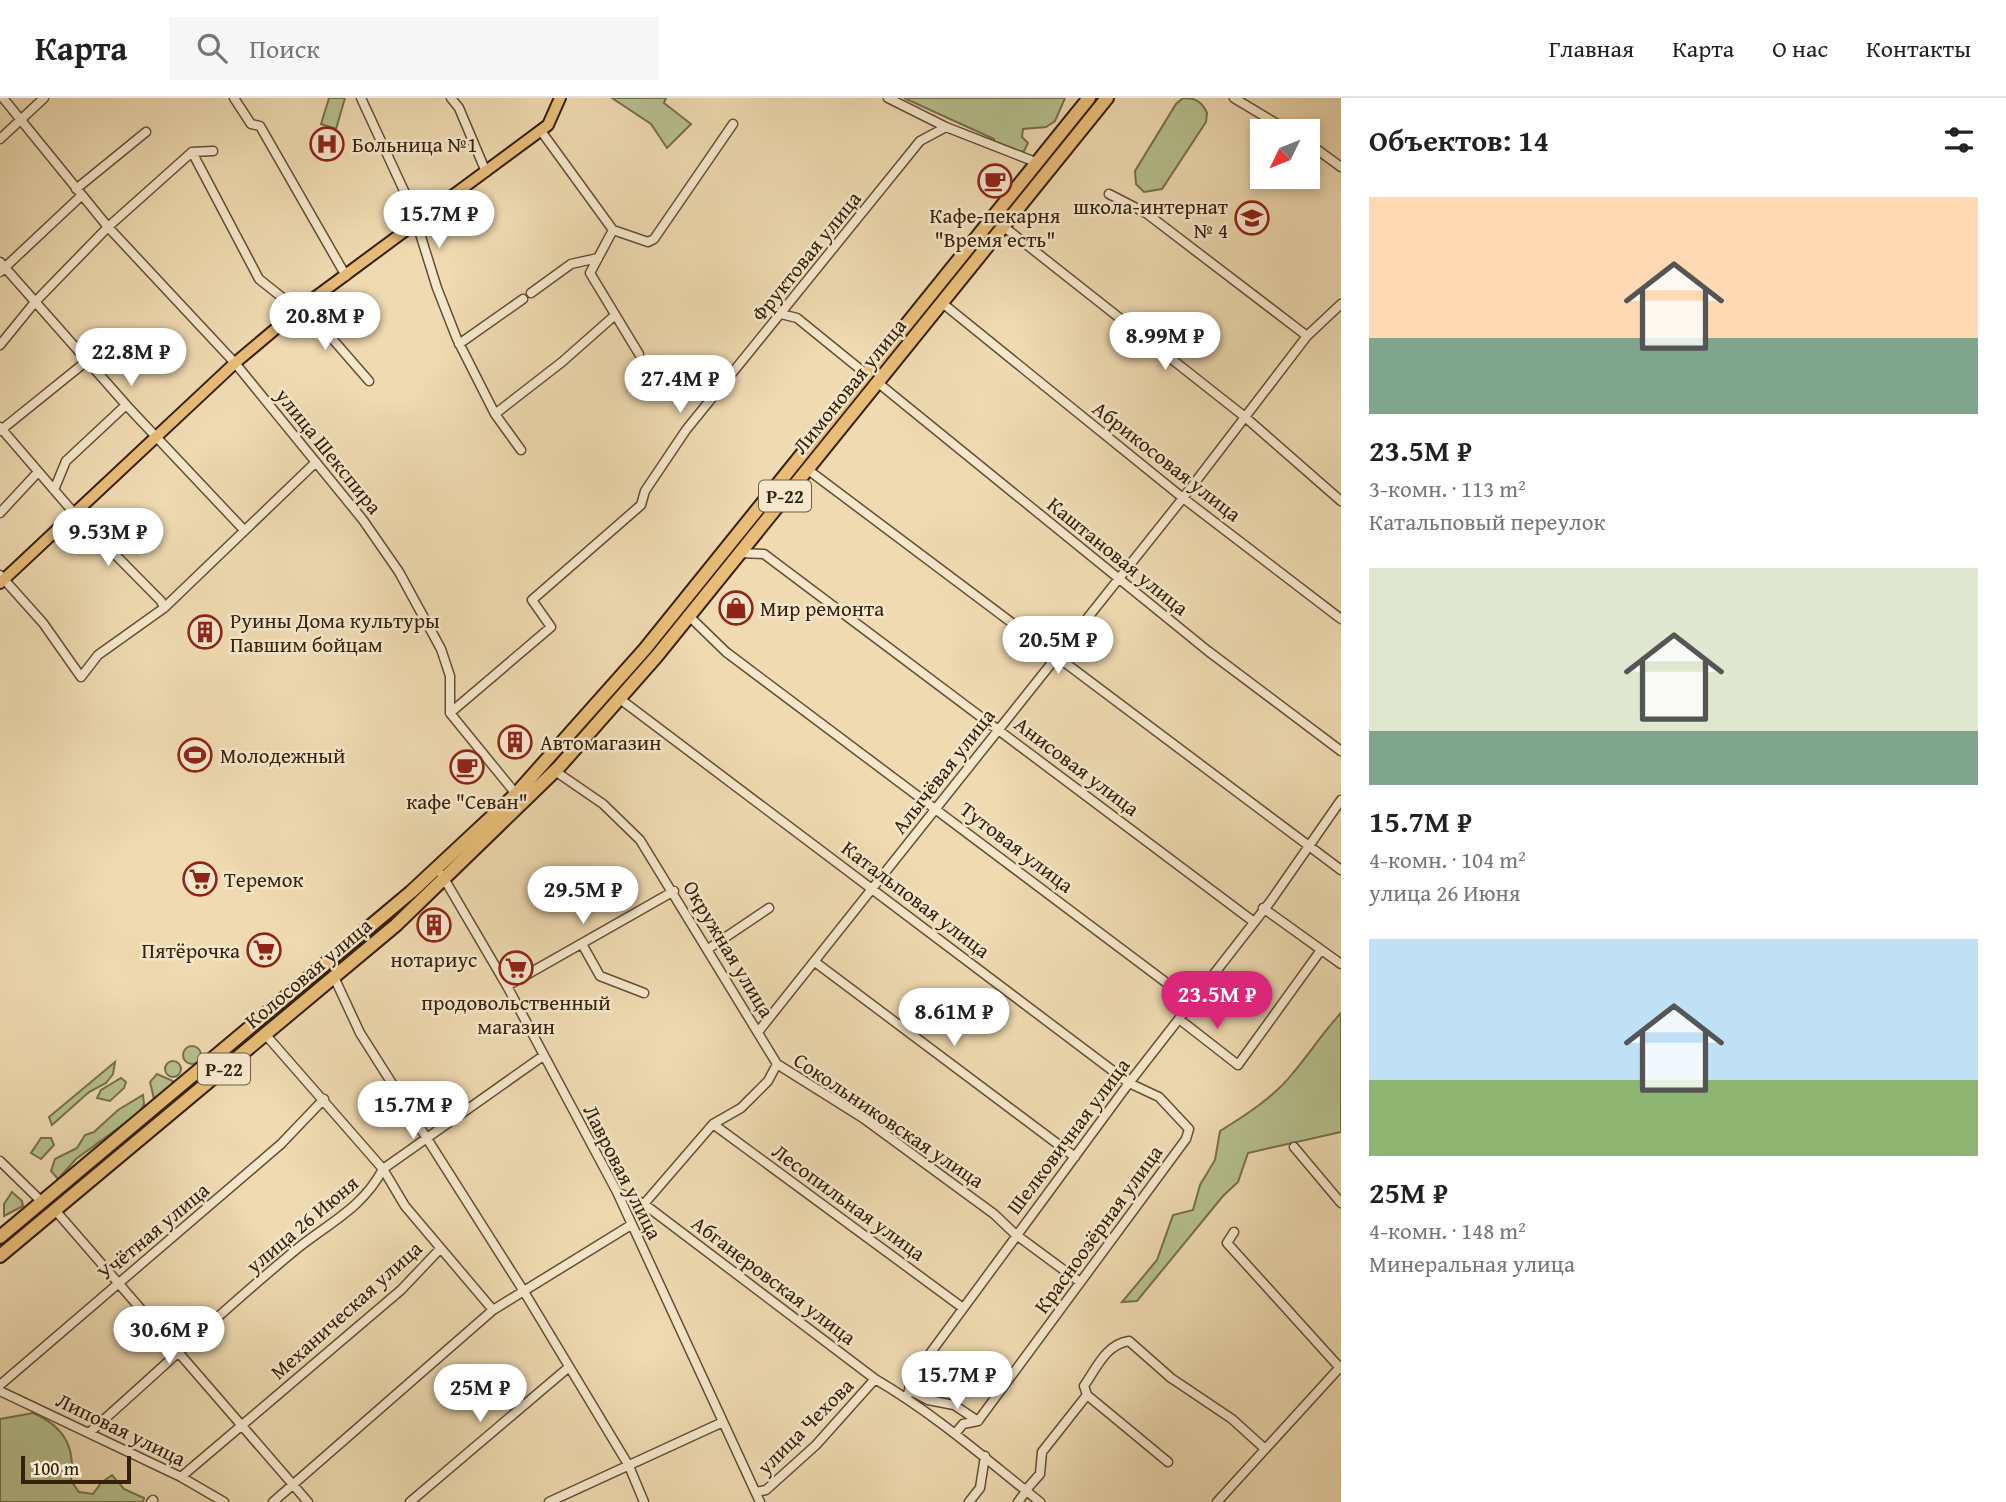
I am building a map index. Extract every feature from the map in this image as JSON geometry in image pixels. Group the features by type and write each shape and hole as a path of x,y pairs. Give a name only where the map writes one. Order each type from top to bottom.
{"highway":[{"name":"Лимоновая улица","path":"441,874 645,649 1089,98"},
{"name":"Лимоновая улица","path":"441,874 555,771 620,699 1107,98"},
{"name":"Колосовая улица","path":"0,1256 334,977 441,874"},
{"name":"Колосовая улица","path":"0,1237 441,874"}],"main road":[{"path":"1,579 235,363 302,307 541,131 553,118 560,98"}],"street":[{"name":"улица Шекспира","path":"3,98 108,228 235,363 363,520 399,572 441,649 450,676 450,713"},
{"path":"0,139 44,98"},
{"path":"234,98 251,124 260,126 346,276"},
{"path":"361,98 418,223 437,288 459,344 495,414 521,450"},
{"path":"450,98 459,108 486,172"},
{"path":"888,98 946,127 1038,163"},
{"path":"1234,98 1269,119"},
{"path":"541,131 613,230 644,242 654,239 733,124"},
{"name":"Фруктовая улица","path":"450,713 551,627 532,600 641,505 645,491 686,430 920,142 946,127"},
{"path":"146,132 2,267 126,405 244,530"},
{"path":"0,345 35,302 108,228 192,152 213,151"},
{"path":"192,152 259,279 302,307 369,381"},
{"path":"1320,152 1341,167"},
{"path":"1109,194 1146,213 1307,336"},
{"path":"1003,226 1245,417 1341,501"},
{"path":"613,230 590,273 639,354"},
{"path":"531,293 571,264 598,258"},
{"path":"459,344 523,299"},
{"name":"Абрикосовая улица","path":"941,302 1183,498 1341,619"},
{"name":"Алычёвая улица","path":"758,1032 1183,498 1307,336 1341,304"},
{"path":"781,314 797,318 866,374"},
{"path":"495,414 562,362 614,316"},
{"path":"88,360 1,429 74,513 164,608"},
{"name":"Каштановая улица","path":"877,382 1208,651 1341,751"},
{"path":"54,490 66,461 126,405"},
{"path":"1,579 43,623 81,677 98,655 164,608 316,462"},
{"path":"807,469 1341,870"},
{"path":"0,513 38,472"},
{"name":"Анисовая улица","path":"739,553 764,554 1254,922"},
{"name":"Тутовая улица","path":"689,616 726,652 1192,1002"},
{"name":"Катальповая улица","path":"620,699 1129,1083 1159,1097 1189,1129"},
{"path":"450,713 516,794"},
{"name":"Окружная улица","path":"555,771 603,804 640,840 674,891 777,1064"},
{"name":"Шелковичная улица","path":"908,1394 912,1378 1015,1234 1254,922 1341,800"},
{"name":"Лавровая улица","path":"441,874 507,986 617,1192 760,1502"},
{"path":"507,986 674,891"},
{"path":"708,949 769,908"},
{"path":"1263,908 1341,964"},
{"path":"582,944 600,976 644,993"},
{"path":"1179,1019 1238,1065 1321,950"},
{"path":"815,962 1075,1157"},
{"path":"334,977 360,1033 523,1290 629,1466 644,1502"},
{"path":"265,1034 383,1169 405,1206 439,1250 493,1310"},
{"name":"улица 26 Июня","path":"90,1432 299,1247 349,1213 373,1188 383,1169 543,1056"},
{"path":"644,1204 713,1124 741,1108 768,1081 777,1064"},
{"name":"Сокольниковская улица","path":"777,1064 863,1118 993,1213 1015,1234 1080,1282"},
{"name":"Учётная улица","path":"0,1385 281,1144 324,1099"},
{"name":"Лесопильная улица","path":"713,1124 963,1308"},
{"name":"Красноозёрная улица","path":"978,1421 1185,1139 1189,1129"},
{"path":"1293,1147 1341,1203"},
{"path":"2,1165 41,1202"},
{"name":"Абганеровская улица","path":"617,1192 644,1204 875,1380 908,1394 1041,1502"},
{"path":"55,1210 307,1502"},
{"path":"273,1502 493,1310 631,1225"},
{"path":"1217,1502 1264,1448 1341,1368 1227,1243 1234,1232"},
{"name":"Механическая улица","path":"181,1477 401,1290 439,1250"},
{"path":"1168,1462 1087,1395 1084,1386 1110,1348 1129,1341 1171,1378 1232,1419 1264,1448"},
{"path":"410,1502 569,1367"},
{"name":"улица Чехова","path":"756,1492 766,1490 816,1445 875,1380"},
{"name":"Липовая улица","path":"0,1391 181,1477 224,1502"},
{"path":"908,1394 954,1405 978,1421"},
{"path":"1018,1502 1040,1474 1042,1452 1087,1395"},
{"path":"955,1434 963,1424 978,1421"},
{"path":"549,1502 723,1422"},
{"path":"969,1502 980,1489 985,1456"}],"green space":[{"path":"329,98 345,98 336,129 321,124"},
{"path":"612,98 666,98 664,103 691,124 667,148 651,124"},
{"path":"904,98 1065,98 1055,121 1046,127 1023,129 1022,137 1028,143 1024,151 1012,152 994,143 994,139"},
{"path":"1183,98 1200,103 1207,113 1206,122 1162,189 1144,192 1136,184 1135,171 1176,104"},
{"path":"1341,1013 1341,1132 1248,1153 1238,1182 1223,1196 1137,1301 1122,1302 1157,1260 1173,1215 1193,1210 1200,1185 1215,1160 1220,1131 1277,1090"},
{"path":"188,1046 196,1046 201,1055 199,1062 188,1064 183,1059 183,1051"},
{"path":"173,1061 179,1063 179,1075 173,1077 167,1075 165,1069 167,1063"},
{"path":"115,1062 113,1074 106,1083 89,1092 52,1125 49,1117"},
{"path":"157,1074 173,1081 171,1087 154,1099 150,1082"},
{"path":"121,1078 126,1082 124,1088 110,1101 97,1098 101,1090"},
{"path":"143,1095 144,1104 140,1112 76,1159 58,1179 51,1171 55,1159 77,1148 85,1135 94,1132 118,1110"},
{"path":"41,1138 51,1138 54,1145 41,1159 31,1153"},
{"path":"12,1192 22,1201 23,1206 4,1216 4,1204"},
{"path":"33,1413 52,1424 65,1439 71,1457 71,1481 79,1492 93,1494 101,1483 112,1475 124,1489 144,1498 143,1502 0,1502 0,1419"}],"place":[{"name":"Больница №1","path":"327,144"},
{"name":"Кафе-пекарня \"Время есть\"","path":"995,181"},
{"name":"школа-интернат № 4","path":"1252,218"},
{"name":"Мир ремонта","path":"736,608"},
{"name":"Руины Дома культуры Павшим бойцам","path":"205,632"},
{"name":"Автомагазин","path":"515,742"},
{"name":"Молодежный","path":"195,755"},
{"name":"кафе \"Севан\"","path":"467,767"},
{"name":"Теремок","path":"200,879"},
{"name":"нотариус","path":"434,925"},
{"name":"Пятёрочка","path":"264,950"},
{"name":"продовольственный магазин","path":"516,968"}]}
